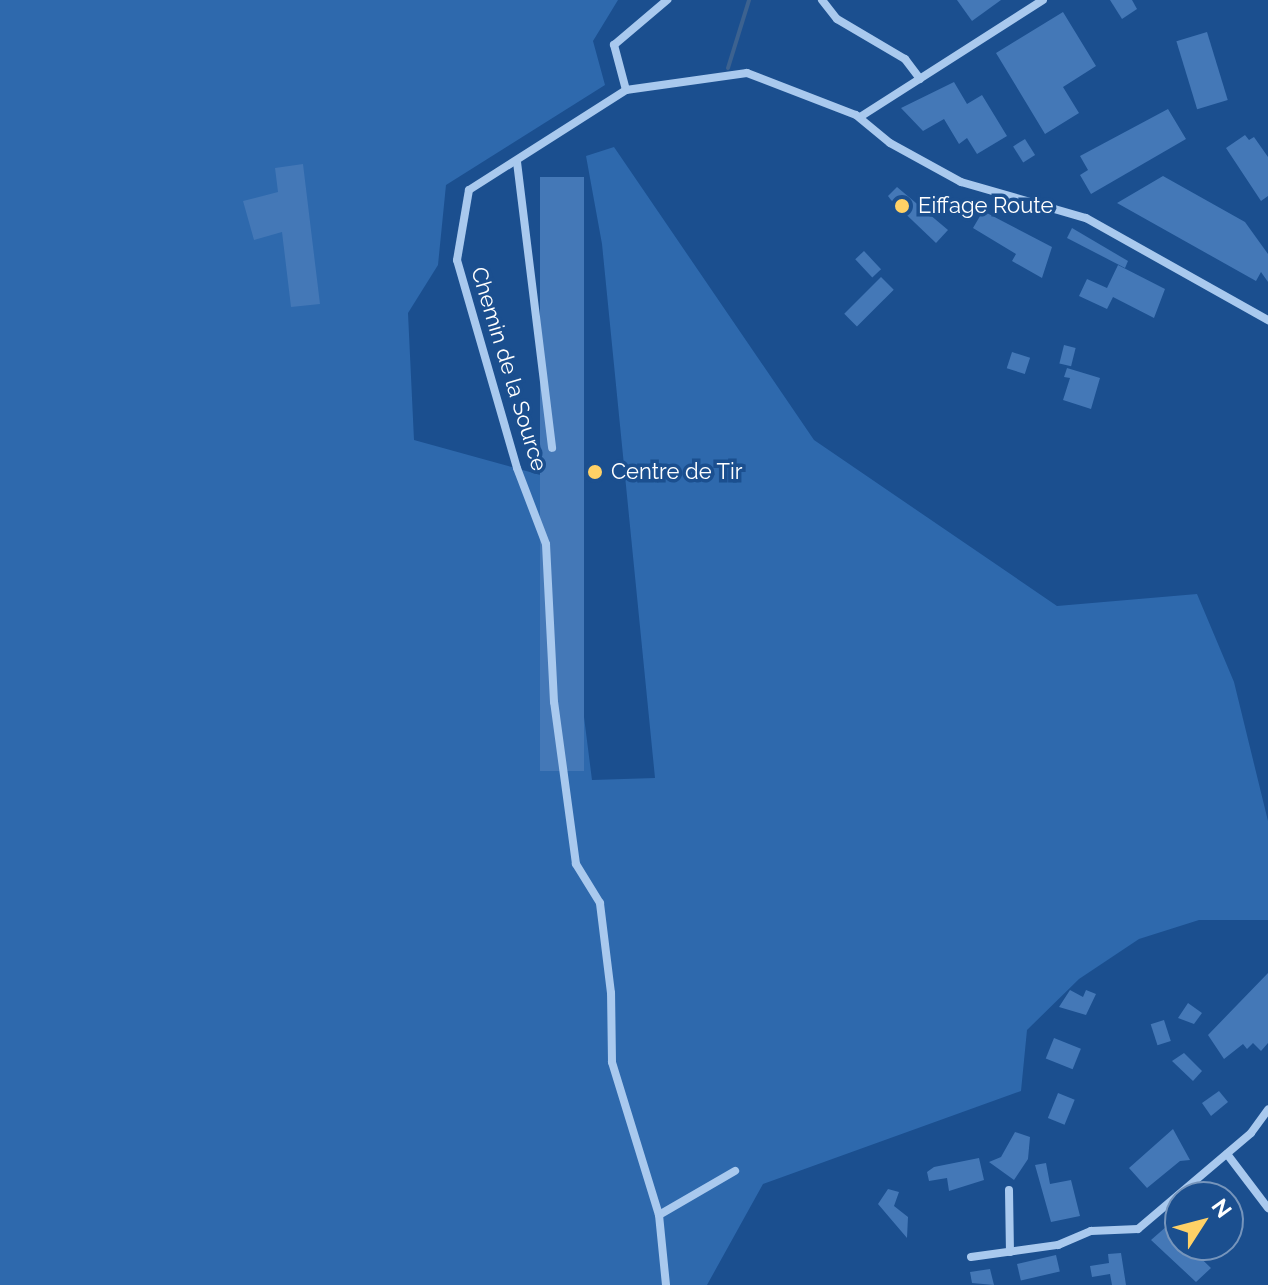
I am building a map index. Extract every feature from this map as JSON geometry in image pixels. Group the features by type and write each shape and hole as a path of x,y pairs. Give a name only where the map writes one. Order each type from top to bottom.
{"street":[{"path":"626,90 614,45 667,0"},
{"path":"822,0 837,19 905,59 920,79"},
{"path":"860,117 1043,0"},
{"name":"Chemin de la Source","path":"666,1285 659,1215 612,1062 611,993 600,903 576,864 554,702 546,544 517,468 457,260 469,190 626,90 747,73 860,117 890,143 961,182 1086,218 1268,320"},
{"path":"517,162 552,448"},
{"path":"971,1257 1058,1245 1091,1231 1138,1229 1227,1154 1268,1110"},
{"path":"1227,1154 1268,1208"},
{"path":"659,1215 735,1171"},
{"path":"1009,1190 1010,1252"}],"shaded area":[{"path":"0,0 618,0 593,41 605,85 446,185 438,265 408,313 414,440 548,477 558,512 592,780 655,778 602,244 586,156 614,147 814,440 1057,606 1197,594 1234,682 1268,821 1268,920 1199,920 1139,939 1079,979 1027,1030 1021,1091 763,1184 707,1285 0,1285"}],"building":[{"path":"957,0 1001,0 972,21"},
{"path":"1110,0 1132,0 1137,9 1122,19"},
{"path":"1063,12 1096,66 1063,87 1079,113 1045,134 996,53"},
{"path":"1207,32 1228,100 1197,109 1176,41"},
{"path":"954,82 967,104 982,95 1007,136 977,154 967,138 959,144 944,119 923,131 901,108"},
{"path":"1168,109 1186,139 1091,194 1080,175 1088,170 1080,156"},
{"path":"1245,135 1249,140 1254,137 1268,157 1268,196 1261,201 1226,148"},
{"path":"1025,139 1035,155 1023,163 1013,146"},
{"path":"303,164 320,304 291,307 282,232 254,240 243,201 278,192 275,168"},
{"path":"1163,176 1245,222 1268,254 1268,282 1261,272 1256,281 1117,203"},
{"path":"540,177 584,177 584,771 540,771"},
{"path":"897,187 948,230 936,243 888,196"},
{"path":"983,211 1052,247 1042,278 1012,261 1016,254 973,228"},
{"path":"1072,228 1128,261 1125,268 1067,238"},
{"path":"864,251 881,269 872,277 855,259"},
{"path":"1118,265 1165,289 1154,318 1113,297 1107,309 1079,296 1087,279 1107,288"},
{"path":"881,277 894,290 857,326 844,314"},
{"path":"1064,345 1076,348 1071,366 1059,363"},
{"path":"1012,352 1030,358 1025,374 1007,368"},
{"path":"1067,368 1100,378 1091,409 1063,400 1070,378 1064,377"},
{"path":"1268,973 1268,1043 1261,1051 1253,1043 1247,1049 1243,1044 1224,1059 1208,1035"},
{"path":"1070,990 1083,997 1086,990 1096,994 1086,1015 1059,1007"},
{"path":"1188,1003 1202,1013 1194,1024 1178,1018"},
{"path":"1164,1020 1171,1041 1157,1045 1151,1024"},
{"path":"1054,1038 1081,1049 1073,1069 1046,1058"},
{"path":"1184,1053 1202,1071 1193,1081 1172,1061"},
{"path":"1219,1091 1228,1102 1211,1116 1202,1103"},
{"path":"1058,1093 1075,1100 1065,1125 1048,1118"},
{"path":"1173,1129 1190,1160 1180,1161 1147,1188 1129,1168"},
{"path":"1015,1132 1030,1137 1028,1159 1014,1180 989,1162 1001,1157"},
{"path":"979,1158 984,1180 949,1191 947,1178 929,1181 927,1172 934,1167"},
{"path":"1046,1163 1050,1184 1071,1180 1080,1216 1051,1222 1035,1165"},
{"path":"888,1189 899,1192 894,1206 908,1217 907,1238 878,1204"},
{"path":"1164,1229 1164,1252 1151,1240"},
{"path":"1121,1253 1126,1285 1112,1285 1110,1274 1092,1277 1090,1266 1109,1263 1108,1254"},
{"path":"1056,1255 1060,1272 1021,1281 1017,1264"},
{"path":"1174,1261 1204,1261 1211,1268 1196,1282"},
{"path":"990,1269 994,1285 972,1283 970,1272"}],"waterway":[{"path":"728,68 749,0"}],"place":[{"name":"Eiffage Route","path":"902,206"},
{"name":"Centre de Tir","path":"595,472"}]}
